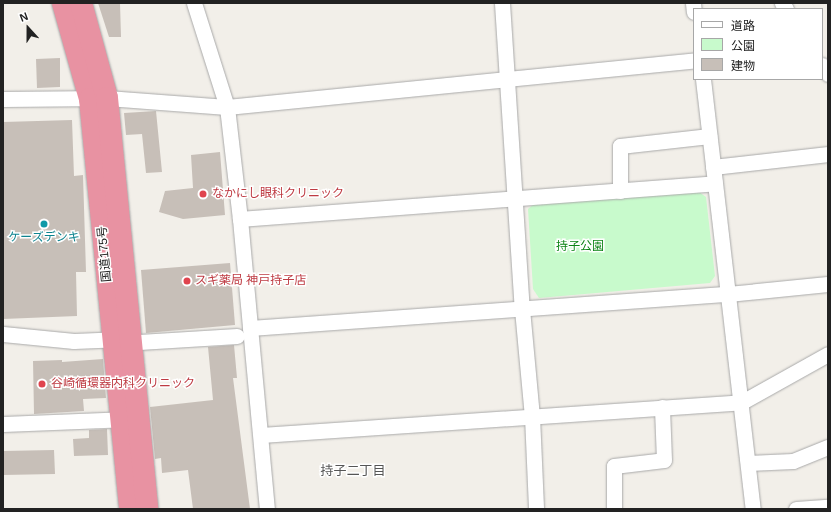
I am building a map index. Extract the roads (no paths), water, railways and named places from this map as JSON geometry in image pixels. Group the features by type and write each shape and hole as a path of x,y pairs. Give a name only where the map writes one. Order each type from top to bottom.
{"highway":[{"name":"国道175号","path":"63,3 99,99"},
{"name":"国道175号","path":"81,3 99,99 128,340 130,509"},
{"name":"国道175号","path":"130,419 147,509"}],"street":[{"path":"194,3 227,107 240,219 267,509"},
{"path":"502,3 522,309 532,416 536,509"},
{"path":"3,99 99,99 227,107 693,60"},
{"path":"703,80 714,183 742,402 752,509"},
{"path":"620,191 620,146 709,136"},
{"path":"713,167 828,154"},
{"path":"240,219 714,183"},
{"path":"250,328 728,294 828,284"},
{"path":"3,334 74,342 237,336"},
{"path":"261,436 742,402 828,354"},
{"path":"614,509 614,466 664,460 662,407"},
{"path":"3,424 130,419"},
{"path":"748,463 792,461 828,447"},
{"path":"796,509 828,507"}],"place":[{"name":"なかにし眼科クリニック","path":"203,194"},
{"name":"ケーズデンキ","path":"44,224"},
{"name":"スギ薬局 神戸持子店","path":"187,281"},
{"name":"谷崎循環器内科クリニック","path":"42,384"}],"district":[{"name":"持子二丁目","path":"353,471"}],"park label":[{"name":"持子公園","path":"580,247"}]}
